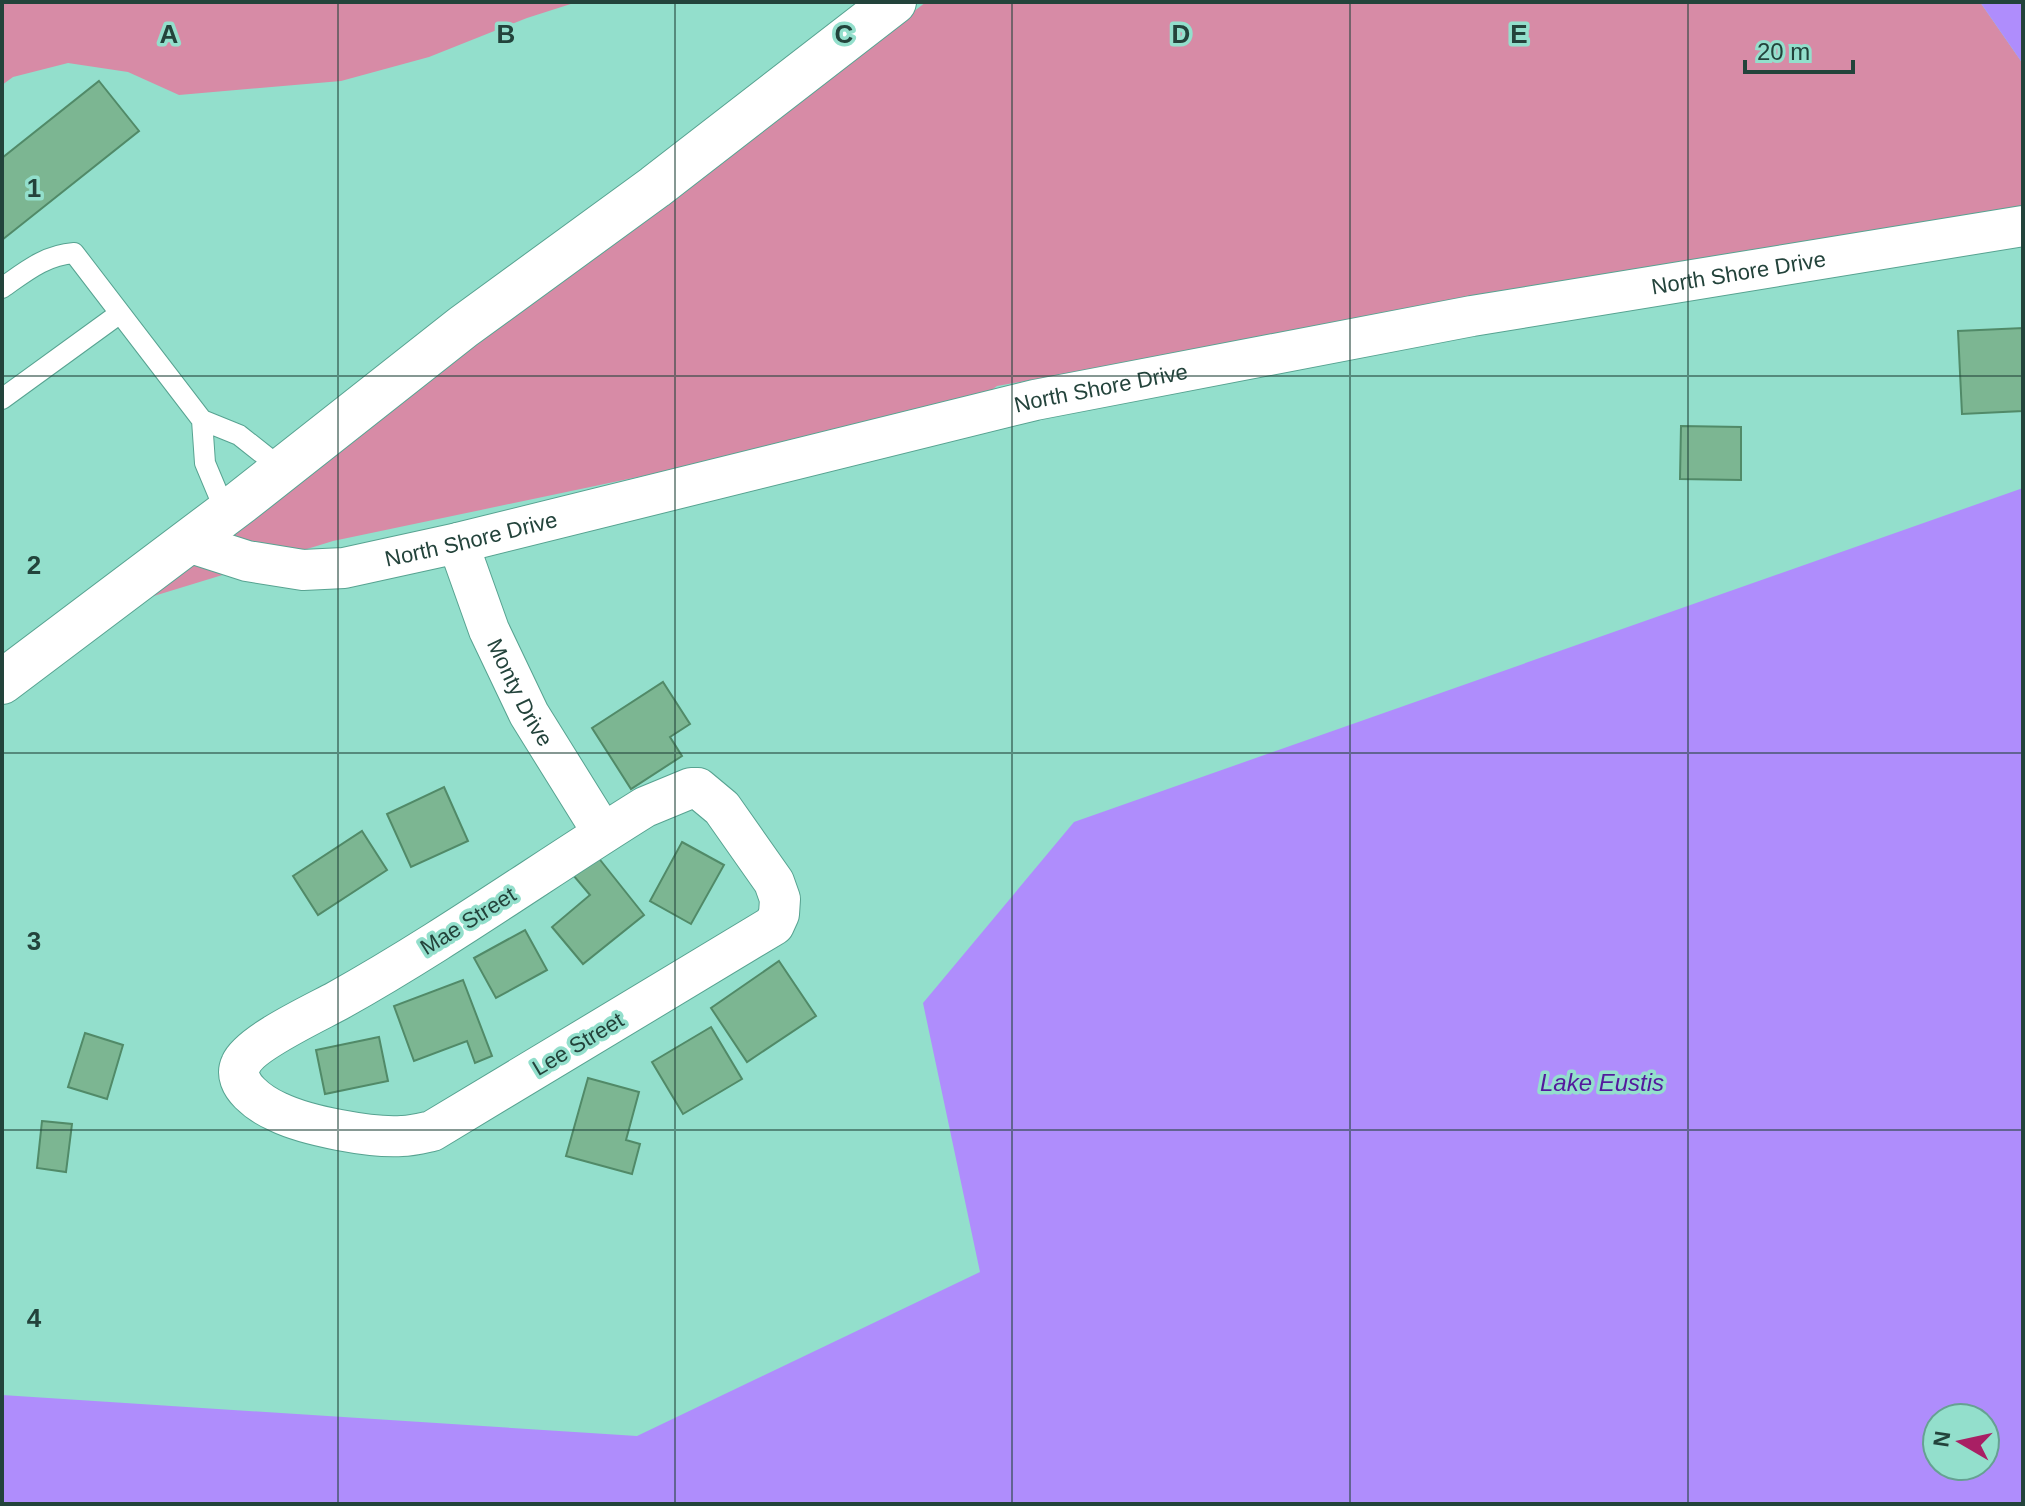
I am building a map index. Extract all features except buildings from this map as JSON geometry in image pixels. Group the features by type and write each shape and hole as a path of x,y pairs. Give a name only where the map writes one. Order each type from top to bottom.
{"main road":[{"path":"2,682 226,513 463,327 655,187 894,2"}],"street":[{"name":"North Shore Drive","path":"188,542 247,561 303,570 344,568 458,543 1035,400 1472,316 2023,226"},
{"name":"Monty Drive","path":"458,543 489,630 529,714 603,833"},
{"name":"Mae Street","path":"242,1061 267,1039 381,977 645,807 698,788"},
{"name":"Lee Street","path":"242,1061 239,1068 244,1087 258,1101 280,1113 349,1132 402,1137 432,1131 774,925 780,899 774,882 722,808 698,788"}],"lane":[{"path":"2,288 55,254 74,253 202,420 239,435 282,469"},
{"path":"2,399 119,314"},
{"path":"202,420 205,463 226,513"}],"shaded area":[{"path":"2,2 577,2 527,18 429,57 341,81 179,95 128,72 68,63 13,77 2,85"},
{"path":"926,2 1980,2 2023,64 2023,222 1922,225 997,386 967,408 333,541 144,599 477,341 669,201"}],"water":[{"path":"1980,2 2023,2 2023,64"},
{"name":"Lake Eustis","path":"2023,488 2023,1504 2,1504 2,1395 637,1436 980,1272 923,1003 1074,822"}]}
